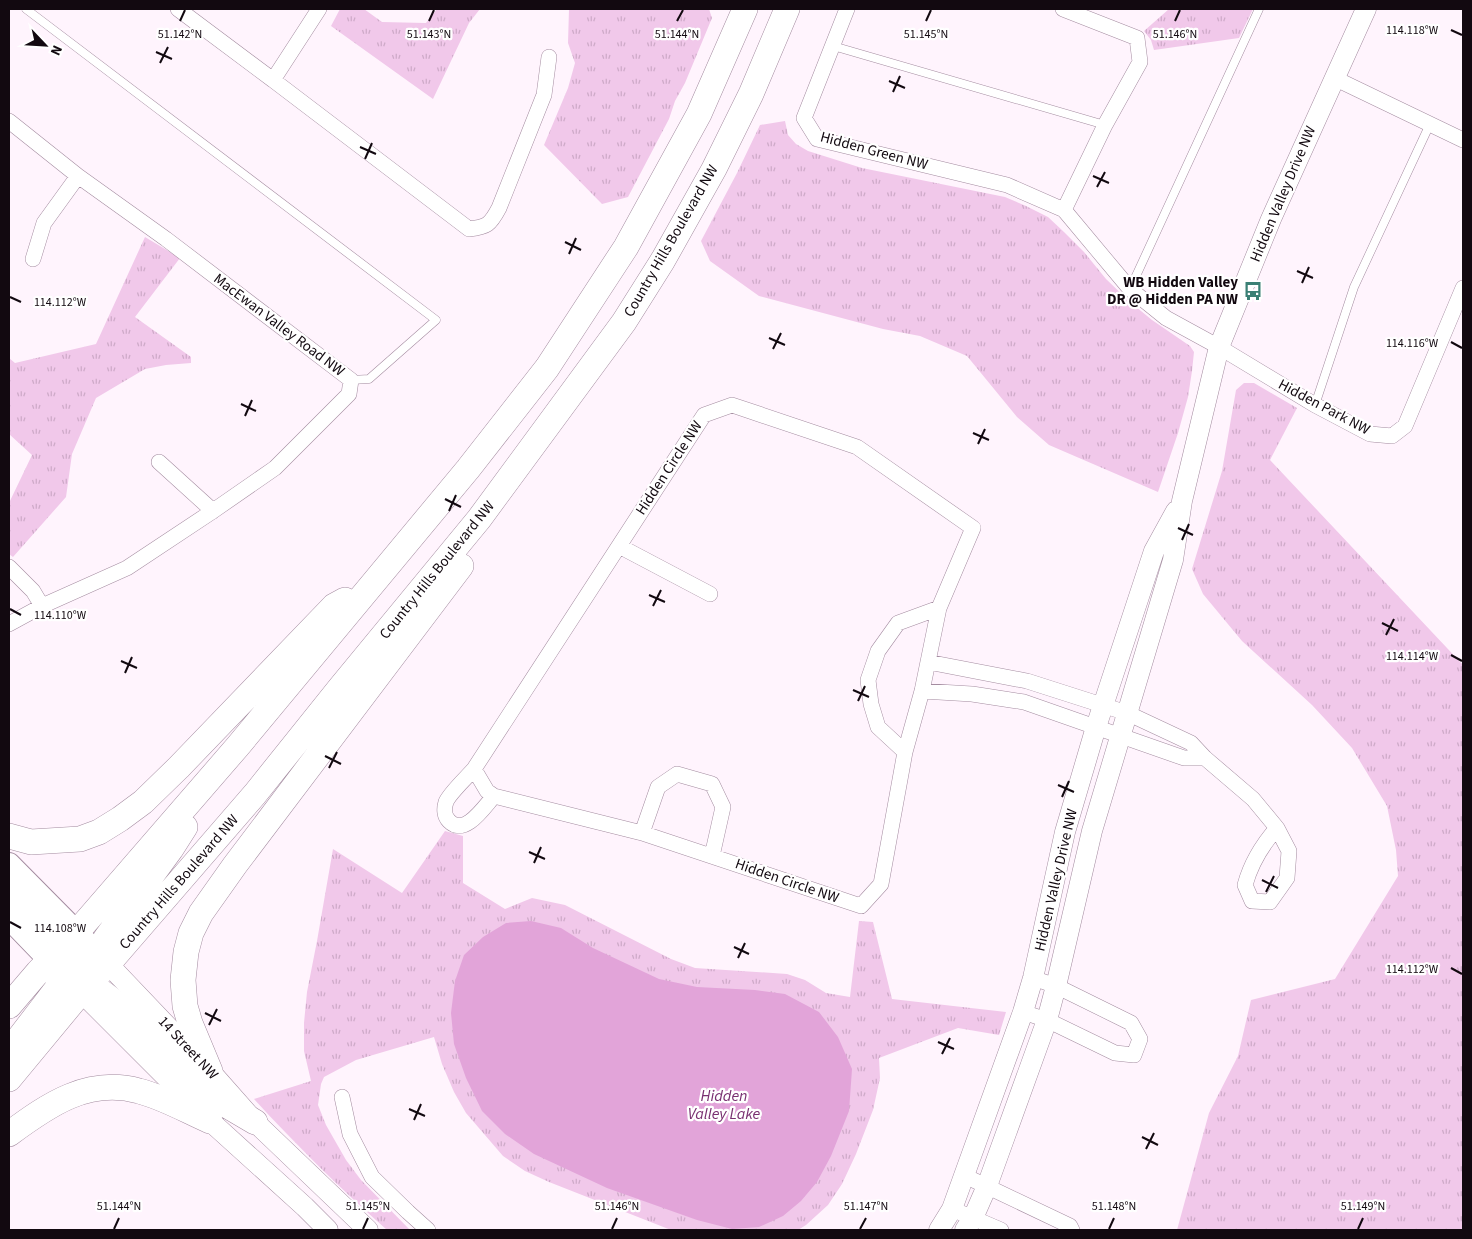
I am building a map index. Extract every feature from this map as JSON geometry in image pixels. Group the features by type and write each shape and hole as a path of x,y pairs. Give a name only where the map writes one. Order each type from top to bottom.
{"main road":[{"name":"Country Hills Boulevard NW","path":"9,1079 79,963 238,746 468,469 547,368 626,247 700,114 745,9"},
{"name":"Country Hills Boulevard NW","path":"9,1006 79,963 255,794 480,519 624,322 663,260 714,169 752,94 787,9"},
{"path":"210,1071 190,1023 183,993 186,952 200,913 460,568 480,519"},
{"path":"9,836 31,842 80,839 98,832 120,819 144,802 334,606 375,582"},
{"name":"14 Street NW","path":"9,864 79,963"},
{"path":"9,890 49,928 112,1000 221,1102 255,1122"},
{"name":"14 Street NW","path":"9,918 79,963"},
{"path":"9,1051 79,963"},
{"path":"9,1134 62,1099 88,1089 113,1086 140,1091 210,1122"}],"street":[{"path":"178,9 469,229 482,227 493,220 499,208 544,95 549,57"},
{"path":"273,80 318,9"},
{"name":"Hidden Green NW","path":"847,9 804,118 817,139 1007,185 1064,210 1130,289 1166,318 1219,347"},
{"path":"1063,9 1137,38 1140,62 1105,124 1064,210"},
{"name":"Hidden Valley Drive NW","path":"969,1224 986,1186 1047,1020 1092,831 1173,560 1182,501 1219,347 1271,219 1366,9"},
{"path":"1334,78 1463,140"},
{"name":"MacEwan Valley Road NW","path":"9,121 78,176 166,239 351,380 349,394 275,468 127,568 42,606 9,624"},
{"path":"33,259 44,223 78,176"},
{"name":"Hidden Park NW","path":"1219,347 1315,405 1370,434 1392,436 1405,426 1463,288"},
{"name":"Hidden Circle NW","path":"732,405 857,447 972,528 939,608 922,691 905,752 881,884 861,906 642,833 494,796 465,826 457,826 448,820 444,811 446,801 474,769 619,546 704,415 732,405"},
{"path":"159,462 213,511"},
{"name":"Hidden Valley Drive NW","path":"939,1230 952,1209 965,1176 1023,1012 1033,978 1065,832 1096,727 1154,551 1182,501"},
{"path":"619,546 710,594"},
{"path":"9,567 33,591 42,606"},
{"path":"905,752 878,728 871,704 868,680 878,650 898,623 939,608"},
{"path":"928,662 1027,681 1127,713 1191,743 1205,758 1253,799 1277,828"},
{"path":"922,691 972,694 1024,702 1184,758 1205,758"},
{"path":"474,769 487,791 494,796"},
{"path":"642,833 658,787 678,774 712,784 723,807 712,856"},
{"name":"14 Street NW","path":"79,963 210,1071 255,1122 368,1230"},
{"name":"14 Street NW","path":"79,963 210,1122 328,1230"},
{"path":"1023,1012 1047,1020 1115,1053 1134,1055 1140,1039 1131,1023 1056,986 1033,978"},
{"path":"342,1097 350,1134 372,1177 428,1230"},
{"path":"965,1176 1070,1226 1072,1230"},
{"path":"952,1209 969,1224 1001,1230"}],"lane":[{"path":"26,9 436,320 369,379 351,380"},
{"path":"1130,289 1260,9"},
{"path":"833,46 1105,124"},
{"path":"1315,405 1354,287 1430,124"}],"green space":[{"path":"340,9 364,9 382,22 426,23 437,9 480,9 469,23 433,99 331,26"},
{"path":"569,9 709,9 712,18 685,83 675,101 669,119 628,197 602,204 544,145 568,88 575,63 568,43"},
{"path":"1169,9 1253,9 1239,38 1154,50 1151,40 1144,31"},
{"path":"785,121 788,135 796,144 808,151 862,168 1005,197 1048,217 1084,252 1106,279 1130,302 1152,320 1190,346 1194,352 1188,397 1158,492 1049,445 1017,417 967,356 920,336 883,329 759,296 710,261 701,241 760,125"},
{"path":"145,237 180,258 135,317 191,357 191,363 145,369 96,398 72,454 66,497 13,557 9,554 9,503 32,455 9,434 9,358 15,363 96,344"},
{"path":"1244,383 1254,383 1297,408 1270,460 1463,665 1463,1230 1177,1230 1209,1113 1238,1056 1251,1000 1335,979 1398,876 1396,850 1387,806 1352,748 1312,705 1242,641 1203,594 1192,569 1222,471 1236,390"},
{"path":"445,831 463,836 463,883 505,909 532,898 565,905 671,959 695,968 787,974 805,980 826,993 850,997 859,921 873,922 892,999 1006,1012 999,1035 958,1028 879,1058 880,1078 873,1110 842,1184 828,1205 798,1230 671,1230 525,1171 503,1156 466,1113 454,1092 442,1064 434,1037 356,1060 324,1077 318,1105 326,1125 346,1160 361,1180 410,1230 387,1230 319,1166 254,1099 311,1081 304,1051 304,1023 307,992 333,849 402,893"}],"water":[{"name":"Hidden Valley Lake","path":"531,921 561,928 593,948 659,979 697,987 755,990 785,994 819,1012 838,1037 852,1069 849,1111 831,1156 817,1182 801,1201 783,1216 759,1227 732,1229 697,1220 607,1188 534,1154 505,1134 482,1111 466,1078 454,1044 451,1013 455,981 464,955 483,937 506,923"}],"place":[{"name":"WB Hidden Valley DR @ Hidden PA NW","path":"1253,291"}]}
